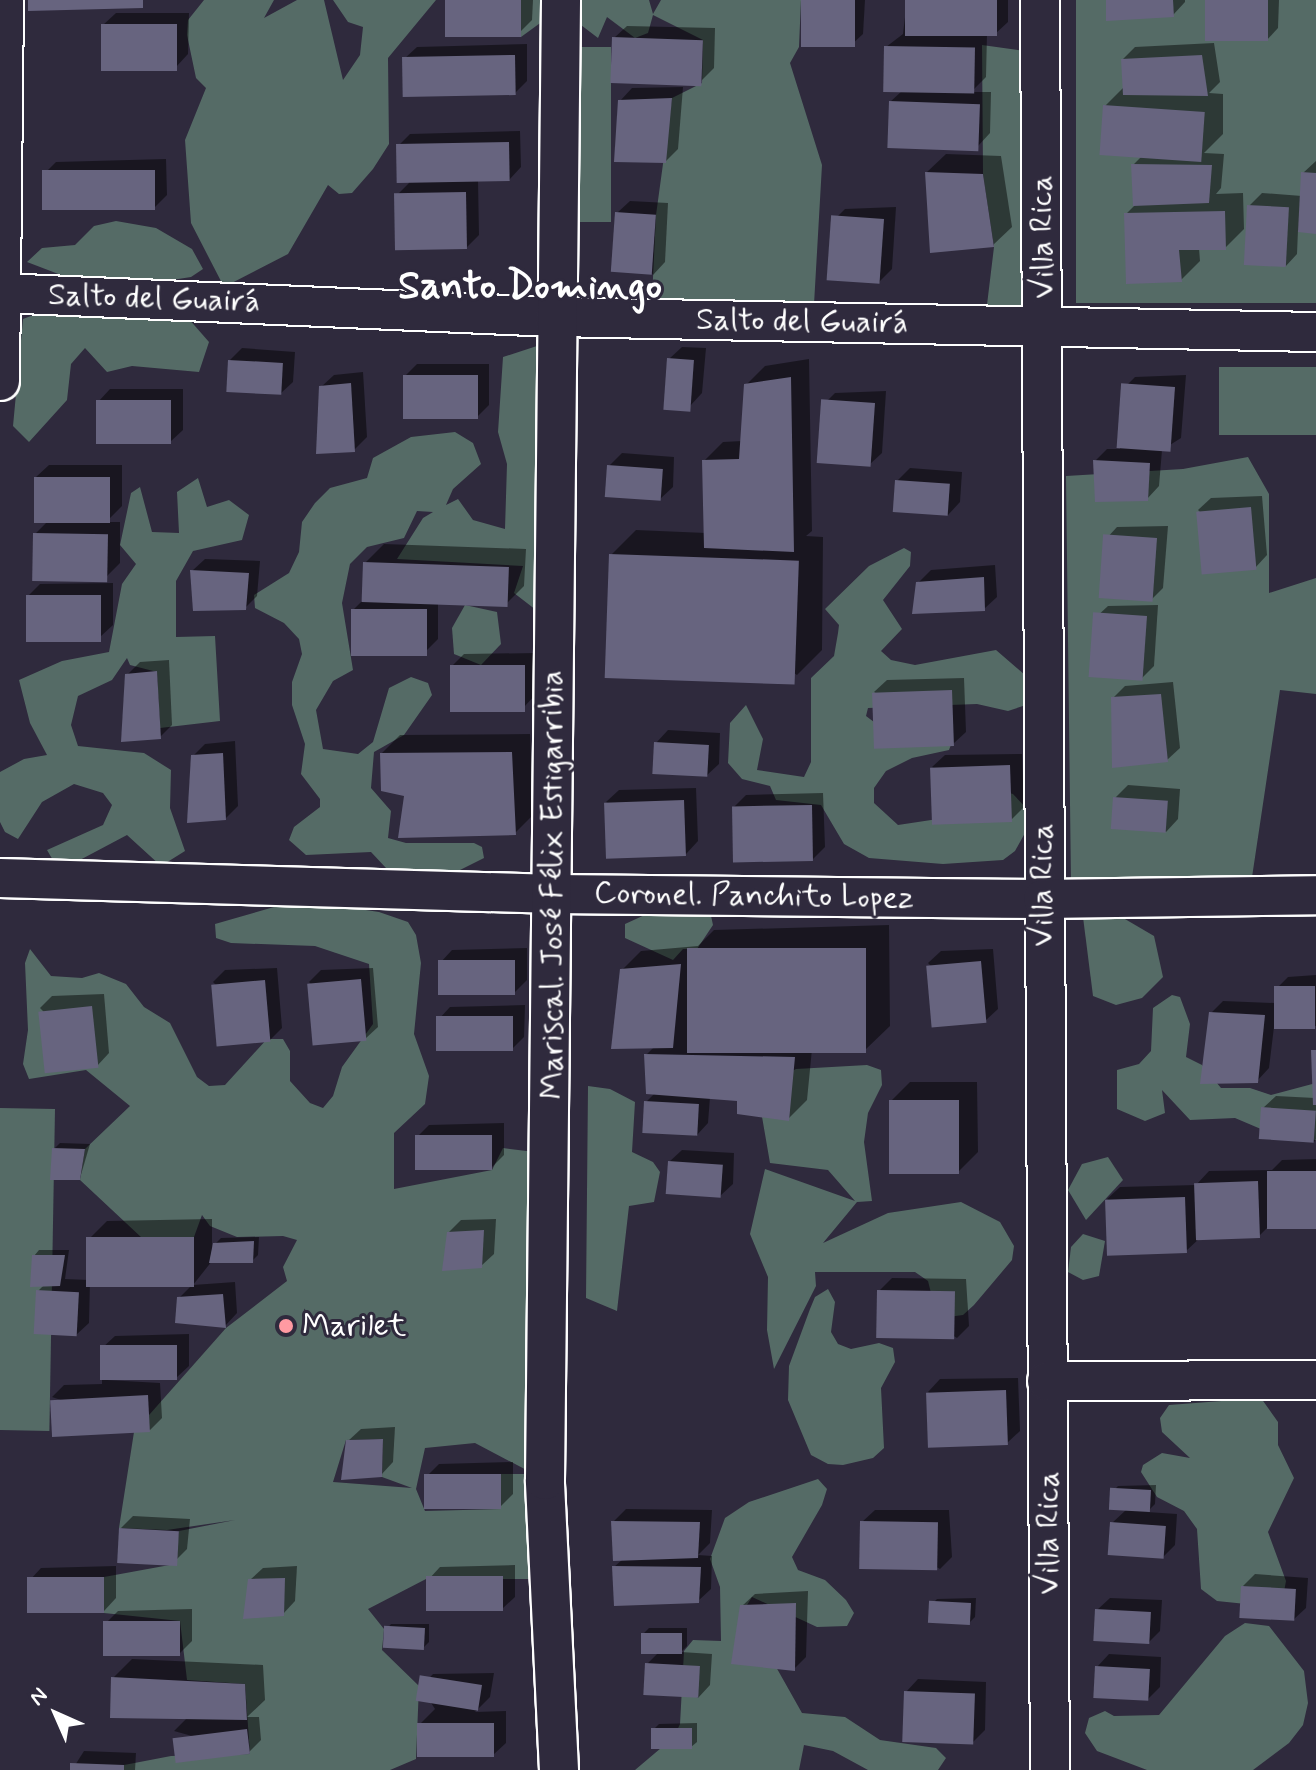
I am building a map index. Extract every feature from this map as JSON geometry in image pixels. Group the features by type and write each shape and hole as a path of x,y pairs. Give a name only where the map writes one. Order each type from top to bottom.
{"street":[{"path":"0,381 4,0"},
{"name":"Mariscal. José Félix Estigarribia","path":"559,1770 545,1480 555,894 555,317 561,0"},
{"name":"Villa Rica","path":"1040,0 1050,1770"},
{"name":"Salto del Guairá","path":"2,293 555,317 1316,332"},
{"name":"Coronel. Panchito Lopez","path":"0,878 555,894 1043,899 1316,895"},
{"path":"1047,1381 1316,1380"}],"green space":[{"path":"204,0 274,0 264,18 297,0 324,0 343,80 360,55 363,27 348,22 333,0 436,0 388,58 389,144 373,169 352,193 339,194 328,185 288,254 224,287 191,223 185,140 206,88 196,78 187,35 188,20"},
{"path":"512,0 550,0 543,21 521,37 512,25"},
{"path":"581,0 649,0 653,14 661,0 801,0 799,47 790,63 822,165 813,322 651,319 656,215 672,98 702,83 703,40 653,15 648,33 635,38 607,17 598,38 577,22"},
{"path":"1076,0 1316,0 1316,303 1076,303"},
{"path":"982,45 1039,53 1034,315 986,313 994,247 983,174"},
{"path":"556,47 611,47 611,222 556,222"},
{"path":"116,221 156,228 192,249 203,269 191,277 146,284 61,275 27,262 42,248 75,245 94,226"},
{"path":"60,305 188,318 209,342 199,372 132,366 107,372 85,348 71,364 67,400 29,442 13,426 23,319"},
{"path":"543,344 536,610 514,593 523,566 397,559 423,518 433,512 417,511 404,538 367,547 350,564 342,603 353,670 333,681 316,710 323,749 358,754 373,742 389,688 411,677 428,683 432,695 404,735 374,752 371,788 391,811 388,838 406,843 474,843 482,847 484,858 446,877 386,868 371,852 306,855 289,840 294,827 320,807 320,799 301,774 305,744 292,705 292,682 302,654 299,639 284,623 255,608 254,595 289,573 299,552 302,522 315,503 330,488 367,478 373,458 411,437 455,432 473,443 481,464 453,489 446,505 458,499 473,520 505,529 507,464 498,432 503,357"},
{"path":"1219,367 1316,367 1316,435 1219,435"},
{"path":"1248,457 1269,494 1269,593 1316,578 1316,694 1280,690 1251,884 1071,885 1066,476 1183,469"},
{"path":"198,478 207,507 229,500 249,515 242,540 193,551 176,581 176,637 215,636 220,721 160,728 157,672 130,665 127,658 112,680 78,696 71,725 78,746 144,753 171,770 170,808 185,851 161,866 127,835 78,861 54,862 47,850 103,825 112,805 103,793 74,784 42,802 18,839 5,832 0,822 0,772 24,759 47,755 30,723 19,680 62,661 109,652 122,584 136,564 120,545 131,493 140,487 152,532 179,533 177,492"},
{"path":"904,548 911,552 910,566 883,600 902,629 881,651 891,660 915,665 996,650 1025,675 1029,704 1008,711 977,704 868,708 866,716 878,725 952,742 949,750 912,758 886,771 874,788 874,803 898,825 951,817 1006,792 1013,794 1028,810 1030,824 1015,851 1003,860 943,864 869,858 844,844 821,805 776,800 770,786 742,779 728,763 730,723 746,705 763,739 757,770 804,777 811,762 811,678 834,656 839,625 825,609 869,566"},
{"path":"465,605 497,612 501,644 481,665 454,654 452,628"},
{"path":"320,903 379,912 408,922 416,935 421,963 414,1034 429,1076 425,1104 394,1133 394,1189 492,1170 503,1148 551,1154 530,1579 426,1579 368,1609 384,1629 382,1650 419,1686 416,1759 390,1770 124,1770 124,1765 171,1756 250,1754 245,1684 187,1680 180,1621 104,1613 104,1577 175,1564 179,1531 235,1520 167,1530 119,1528 134,1432 226,1328 287,1281 283,1267 297,1240 283,1236 237,1237 210,1226 202,1215 194,1237 142,1238 80,1180 85,1149 130,1106 86,1070 29,1079 23,1064 28,1030 25,963 30,949 51,976 82,978 99,973 126,984 144,1007 170,1023 197,1077 209,1086 225,1085 267,1039 283,1039 290,1051 290,1081 310,1103 323,1108 333,1096 342,1067 373,1024 369,964 315,946 231,943 216,938 215,924 274,907","holes":["383,1439 382,1477 412,1488 333,1482 346,1440","475,1443 534,1474 501,1474 501,1509 425,1511 416,1489 425,1448"]},
{"path":"660,908 710,911 713,925 697,949 683,949 673,960 625,938 625,924"},
{"path":"1113,912 1154,936 1163,977 1142,998 1116,1005 1093,996 1083,917"},
{"path":"1172,995 1180,997 1190,1024 1186,1057 1202,1065 1221,1088 1250,1088 1271,1095 1316,1083 1316,1140 1282,1138 1235,1118 1190,1120 1162,1090 1165,1113 1145,1121 1117,1109 1117,1070 1139,1064 1151,1051 1153,1008"},
{"path":"867,1065 881,1070 882,1085 868,1113 864,1142 872,1201 857,1202 823,1243 888,1213 961,1202 1000,1222 1014,1246 1012,1260 963,1315 948,1317 935,1309 928,1281 915,1272 815,1272 816,1286 774,1369 767,1330 768,1277 750,1234 765,1169 855,1201 828,1170 770,1163 761,1111 784,1075 796,1069"},
{"path":"588,1086 610,1089 635,1102 632,1152 653,1162 660,1172 654,1202 629,1206 617,1311 586,1298"},
{"path":"0,1108 55,1109 49,1431 0,1430"},
{"path":"1108,1157 1123,1180 1086,1220 1068,1190 1082,1164"},
{"path":"1083,1234 1105,1241 1099,1276 1083,1280 1068,1272 1071,1247"},
{"path":"828,1289 835,1302 831,1332 838,1344 851,1349 879,1343 893,1348 895,1362 881,1388 884,1448 873,1458 843,1465 828,1464 811,1455 788,1400 789,1366 815,1297"},
{"path":"1261,1398 1278,1422 1278,1445 1294,1478 1268,1532 1286,1581 1283,1597 1246,1604 1217,1601 1201,1589 1197,1529 1184,1511 1157,1497 1141,1472 1143,1465 1162,1453 1190,1458 1162,1432 1160,1418 1169,1405"},
{"path":"818,1479 827,1489 822,1505 792,1557 798,1570 825,1580 846,1600 854,1613 847,1626 817,1627 752,1597 744,1610 802,1713 845,1717 880,1740 936,1748 946,1758 938,1770 868,1770 833,1751 804,1745 799,1770 635,1770 674,1737 680,1724 684,1651 693,1640 721,1641 720,1587 710,1559 725,1518 749,1502"},
{"path":"1245,1623 1269,1626 1304,1671 1308,1703 1303,1725 1289,1743 1253,1770 1147,1770 1097,1751 1085,1733 1089,1718 1105,1711 1114,1716 1159,1715 1225,1636"}],"building":[{"path":"28,0 143,0 143,8 28,11"},
{"path":"445,0 521,0 521,37 445,37"},
{"path":"801,0 855,0 855,47 801,47"},
{"path":"905,0 997,0 997,36 905,36"},
{"path":"1106,0 1173,0 1174,17 1106,21"},
{"path":"1205,0 1268,0 1268,41 1205,41"},
{"path":"101,24 177,24 177,71 101,71"},
{"path":"612,37 703,40 701,86 610,83"},
{"path":"884,46 975,48 974,94 883,92"},
{"path":"515,55 516,95 403,97 402,57"},
{"path":"1202,55 1208,96 1123,95 1121,59"},
{"path":"672,98 666,163 614,162 618,100"},
{"path":"889,101 980,104 978,151 887,148"},
{"path":"1103,105 1205,112 1201,162 1100,155"},
{"path":"509,142 510,181 397,183 396,144"},
{"path":"1131,164 1212,165 1209,203 1133,206"},
{"path":"42,170 155,170 155,210 42,210"},
{"path":"925,172 983,174 994,247 930,253"},
{"path":"1301,172 1316,173 1316,234 1298,232"},
{"path":"466,192 467,249 395,250 394,193"},
{"path":"1247,205 1289,207 1286,267 1244,265"},
{"path":"1225,211 1226,250 1179,250 1182,282 1126,284 1124,213"},
{"path":"615,212 656,215 652,275 611,272"},
{"path":"831,215 884,219 879,284 827,280"},
{"path":"667,358 694,360 690,412 663,410"},
{"path":"228,360 283,363 281,395 226,392"},
{"path":"403,375 478,375 478,419 403,419"},
{"path":"791,377 794,552 704,548 702,460 739,459 744,384"},
{"path":"351,383 355,452 316,454 319,386"},
{"path":"1121,383 1175,387 1170,452 1117,448"},
{"path":"821,399 875,403 871,467 817,463"},
{"path":"96,400 171,400 171,444 96,444"},
{"path":"1093,460 1150,463 1148,501 1095,502"},
{"path":"607,465 663,469 661,501 605,497"},
{"path":"34,477 110,477 110,523 34,523"},
{"path":"895,480 950,484 948,516 893,512"},
{"path":"1251,507 1256,570 1202,575 1196,512"},
{"path":"33,533 108,534 107,582 32,581"},
{"path":"1103,534 1157,538 1153,602 1099,598"},
{"path":"609,554 799,561 795,685 605,678"},
{"path":"363,562 509,567 508,607 362,602"},
{"path":"190,570 249,573 246,610 193,611"},
{"path":"984,577 985,611 912,614 916,582"},
{"path":"26,595 101,595 101,642 26,642"},
{"path":"351,609 427,609 427,656 351,656"},
{"path":"1093,612 1147,616 1142,681 1089,677"},
{"path":"450,665 525,665 525,712 450,712"},
{"path":"157,671 161,739 121,742 125,674"},
{"path":"952,690 954,746 874,749 872,693"},
{"path":"1161,694 1168,762 1112,768 1111,697"},
{"path":"654,742 709,745 707,777 652,774"},
{"path":"512,752 516,835 398,838 404,796 381,791 380,753"},
{"path":"223,753 226,820 187,823 191,755"},
{"path":"1010,765 1012,822 932,825 930,768"},
{"path":"1113,797 1168,801 1166,833 1111,829"},
{"path":"684,800 686,856 606,859 604,803"},
{"path":"812,805 813,861 733,862 732,806"},
{"path":"687,948 866,948 866,1053 687,1053"},
{"path":"438,960 515,960 515,995 438,995"},
{"path":"981,961 986,1023 932,1028 926,966"},
{"path":"681,964 673,1048 611,1049 620,969"},
{"path":"361,979 366,1041 313,1045 307,984"},
{"path":"265,980 270,1042 217,1046 211,985"},
{"path":"1274,986 1315,986 1315,1029 1274,1029"},
{"path":"92,1006 98,1068 45,1073 38,1012"},
{"path":"1209,1012 1265,1015 1258,1083 1200,1084"},
{"path":"436,1016 513,1016 513,1051 436,1051"},
{"path":"1311,1050 1316,1050 1316,1105 1313,1105"},
{"path":"644,1054 795,1057 789,1121 737,1114 737,1101 646,1094"},
{"path":"889,1100 959,1100 959,1174 889,1174"},
{"path":"644,1101 699,1104 697,1136 642,1133"},
{"path":"1261,1107 1316,1111 1314,1143 1259,1139"},
{"path":"415,1135 492,1135 492,1170 415,1170"},
{"path":"52,1148 85,1149 80,1180 50,1180"},
{"path":"668,1161 723,1165 721,1198 666,1194"},
{"path":"1267,1171 1316,1171 1316,1229 1267,1229"},
{"path":"1258,1181 1260,1238 1196,1240 1194,1183"},
{"path":"1185,1197 1187,1253 1107,1256 1105,1200"},
{"path":"484,1230 482,1268 442,1271 447,1232"},
{"path":"86,1237 194,1237 194,1287 86,1287"},
{"path":"254,1241 253,1263 209,1263 213,1243"},
{"path":"32,1255 65,1255 60,1286 30,1287"},
{"path":"36,1290 79,1292 77,1336 34,1334"},
{"path":"877,1290 955,1291 954,1339 876,1338"},
{"path":"223,1294 226,1328 175,1323 177,1297"},
{"path":"100,1345 177,1345 177,1380 100,1380"},
{"path":"1006,1390 1008,1445 928,1448 926,1393"},
{"path":"148,1395 150,1432 52,1437 50,1400"},
{"path":"383,1439 382,1477 341,1480 346,1440"},
{"path":"424,1474 501,1474 501,1509 424,1509"},
{"path":"1110,1488 1151,1490 1150,1512 1109,1510"},
{"path":"611,1521 700,1522 698,1558 613,1561"},
{"path":"860,1521 938,1522 937,1570 859,1569"},
{"path":"1110,1522 1166,1526 1164,1559 1108,1555"},
{"path":"119,1528 179,1531 177,1566 117,1563"},
{"path":"612,1566 701,1567 699,1603 614,1606"},
{"path":"426,1576 503,1576 503,1611 426,1611"},
{"path":"27,1577 104,1577 104,1613 27,1613"},
{"path":"285,1578 284,1616 243,1619 248,1579"},
{"path":"1241,1586 1296,1589 1294,1621 1239,1618"},
{"path":"929,1601 971,1603 970,1625 928,1623"},
{"path":"796,1603 795,1671 731,1664 740,1605"},
{"path":"1095,1609 1151,1612 1149,1644 1093,1641"},
{"path":"103,1621 180,1621 180,1656 103,1656"},
{"path":"384,1626 425,1628 424,1650 383,1648"},
{"path":"641,1633 682,1633 682,1654 641,1654"},
{"path":"645,1663 700,1666 698,1698 643,1695"},
{"path":"1095,1666 1150,1669 1148,1701 1093,1698"},
{"path":"420,1675 482,1685 478,1711 416,1701"},
{"path":"111,1677 245,1684 247,1720 110,1718"},
{"path":"904,1691 975,1693 973,1744 902,1742"},
{"path":"417,1723 494,1723 494,1757 417,1757"},
{"path":"651,1728 692,1728 692,1749 651,1749"},
{"path":"247,1729 250,1754 176,1763 173,1738"},
{"path":"70,1763 124,1765 124,1770 70,1770"}],"place":[{"name":"Marilet","path":"286,1326"}],"district":[{"name":"Santo Domingo","path":"530,287"}]}
